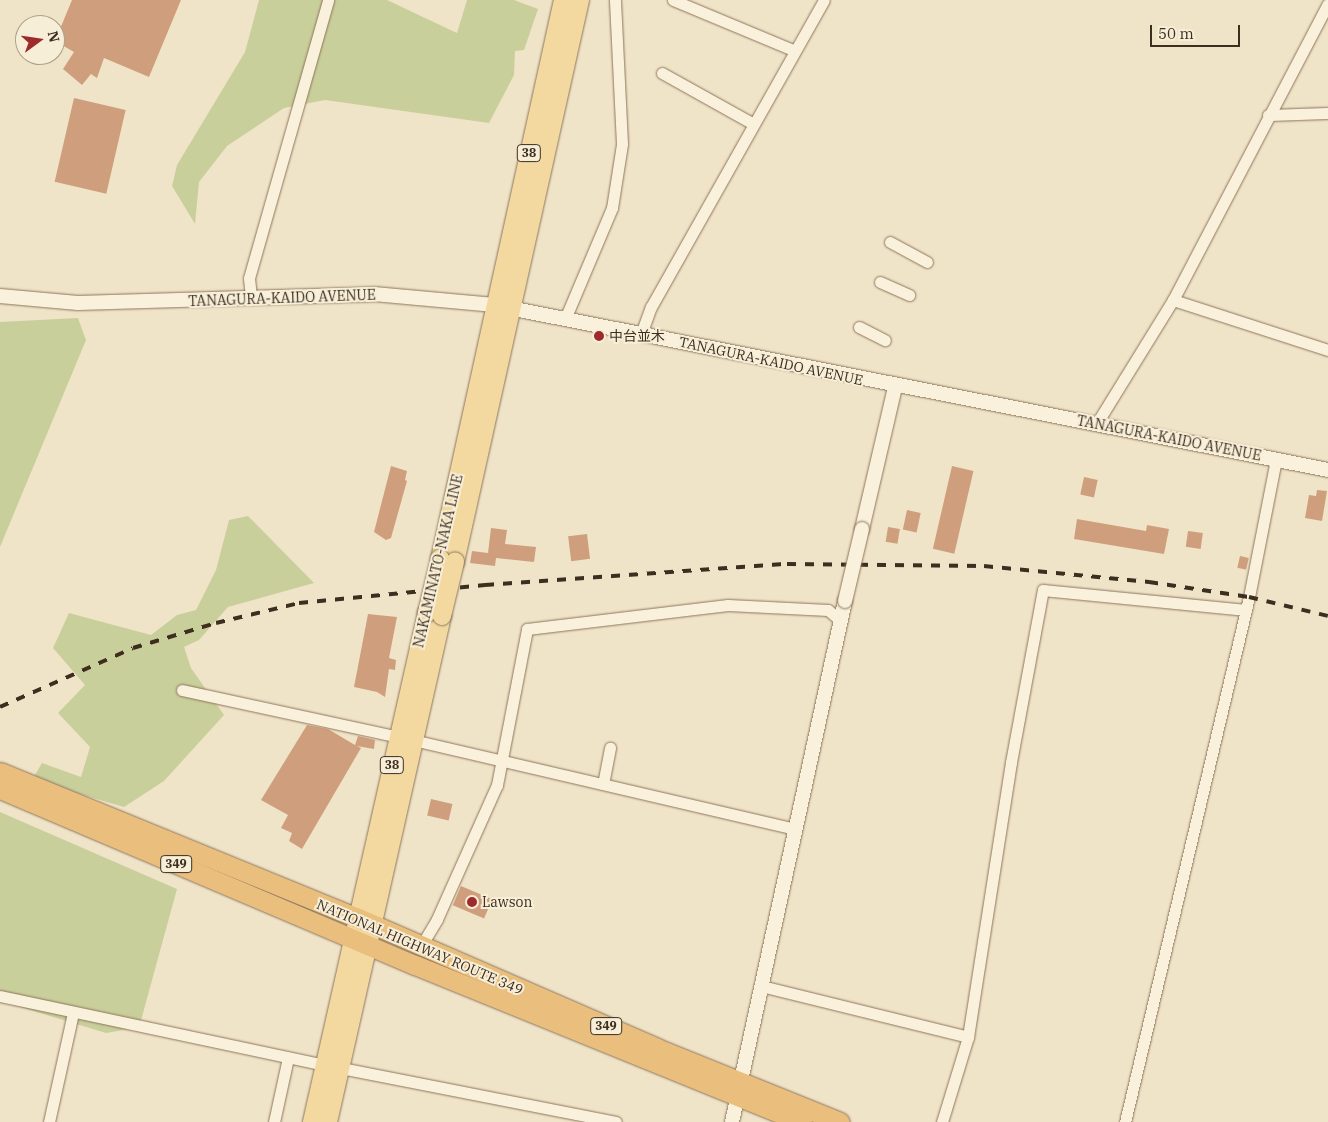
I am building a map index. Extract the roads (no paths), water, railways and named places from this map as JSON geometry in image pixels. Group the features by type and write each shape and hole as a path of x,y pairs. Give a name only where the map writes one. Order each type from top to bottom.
{"highway":[{"name":"NATIONAL HIGHWAY ROUTE 349","path":"0,772 356,917 739,1089 802,1122"},
{"name":"NATIONAL HIGHWAY ROUTE 349","path":"0,789 369,946 739,1089 840,1122"}],"main road":[{"name":"NAKAMINATO-NAKA LINE","path":"312,1122 333,1067 374,925 406,739 503,307 564,0"},
{"name":"NAKAMINATO-NAKA LINE","path":"503,307 580,0"},
{"name":"NAKAMINATO-NAKA LINE","path":"328,1122 333,1067 356,917 406,739"}],"street":[{"path":"251,297 249,278 328,0"},
{"path":"565,319 612,208 621,153 615,0"},
{"path":"673,0 793,50"},
{"path":"641,334 651,307 793,50 824,0"},
{"path":"1097,423 1173,300 1268,115 1328,4"},
{"path":"662,74 752,123"},
{"path":"1268,115 1328,113"},
{"path":"890,242 927,262"},
{"path":"880,282 909,296"},
{"name":"TANAGURA-KAIDO AVENUE","path":"0,296 78,303 374,294 503,307 895,387 1097,423 1328,470"},
{"path":"1173,300 1328,350"},
{"path":"859,328 885,340"},
{"path":"732,1122 845,602 895,387"},
{"path":"1125,1122 1246,610 1276,460"},
{"path":"942,1122 968,1037 1011,762 1043,590 1246,610"},
{"path":"421,946 437,919 497,785 527,628 728,605 828,610 841,621"},
{"path":"182,690 406,739 796,829"},
{"path":"603,784 610,748"},
{"path":"761,986 968,1037"},
{"path":"0,996 288,1058 616,1122"},
{"path":"49,1122 73,1013"},
{"path":"274,1122 288,1058"}],"railway":[{"path":"0,707 133,648 216,623 299,603 485,585 787,564 984,566 1149,582 1249,597 1328,616"}],"place":[{"name":"中台並木","path":"599,336"},
{"name":"Lawson","path":"472,902"}]}
